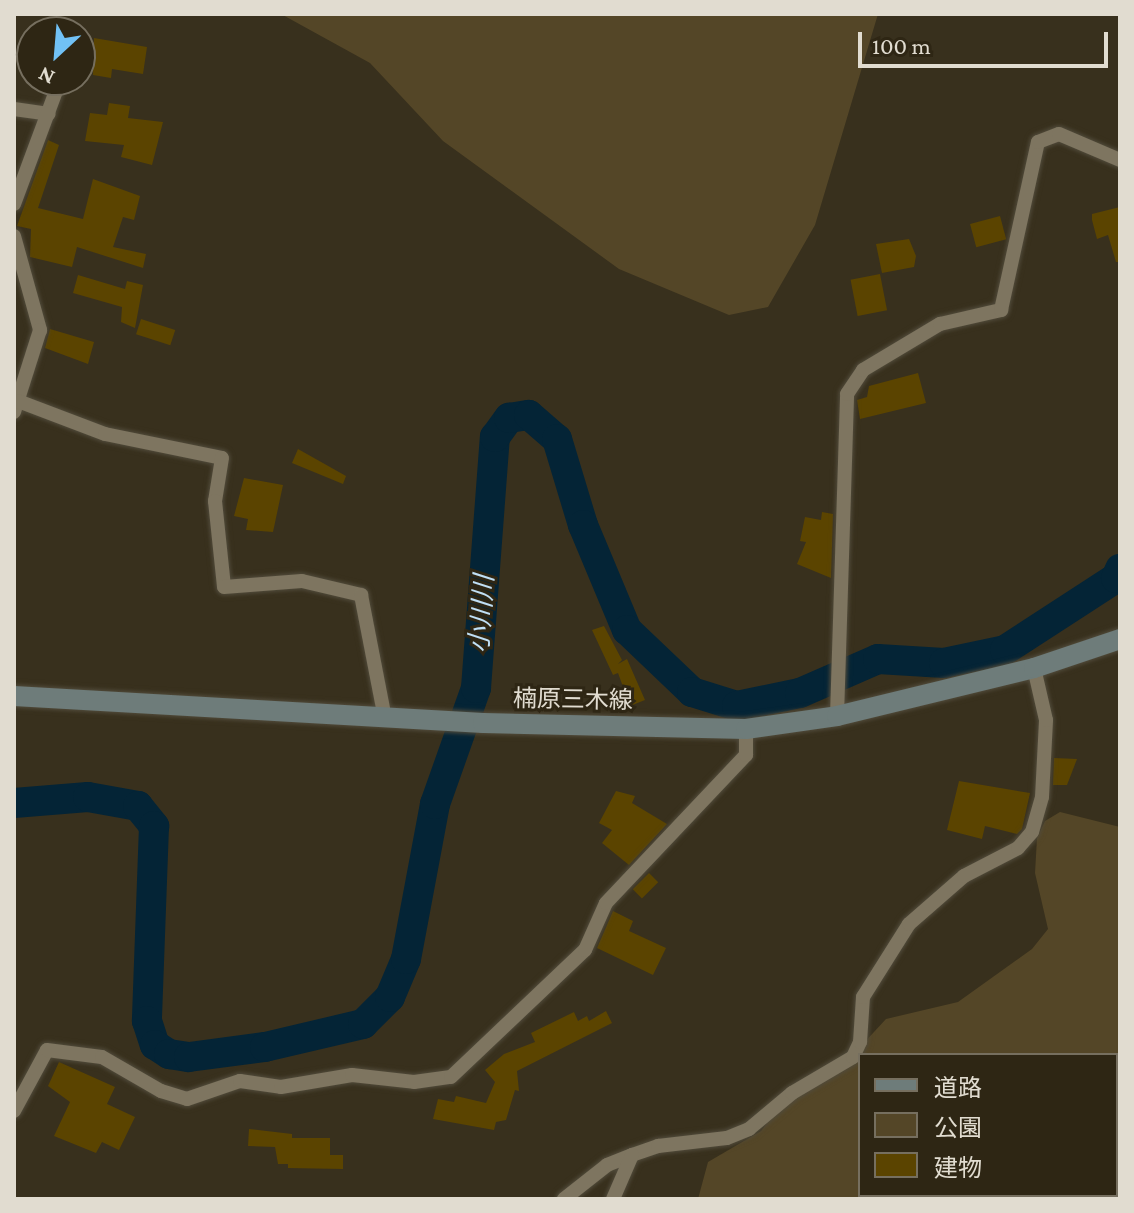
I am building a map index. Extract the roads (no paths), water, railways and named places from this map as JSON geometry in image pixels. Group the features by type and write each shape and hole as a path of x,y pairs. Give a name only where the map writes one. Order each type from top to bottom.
{"main road":[{"name":"楠原三木線","path":"14,696 483,723 746,729 837,716 1034,668 1120,639"}],"street":[{"path":"14,204 55,96"},
{"path":"14,109 49,114"},
{"path":"837,716 847,394 863,370 940,324 1001,310 1038,142 1059,134 1120,160"},
{"path":"14,236 40,330 16,406 105,434 222,458 215,501 224,587 302,581 361,595 385,718"},
{"path":"564,1199 607,1165 632,1155 658,1146 727,1138 853,1057 860,1042 863,997 909,924 964,876 1018,848 1032,832 1042,797 1046,720 1034,668"},
{"path":"14,1111 47,1050 102,1057 161,1091 187,1099 240,1081 281,1087 352,1075 414,1082 451,1077 585,950 606,903 746,755 746,729"},
{"path":"613,1199 632,1155"}],"waterway":[{"name":"小川川","path":"14,803 88,797 138,806 154,826 147,1021 155,1045 169,1054 189,1057 265,1047 363,1024 390,997 406,959 435,804 476,688 495,437 509,418 529,415 557,439 583,525 627,630 692,692 737,706 800,693 878,659 944,663 1005,650 1116,578 1120,569"}]}
